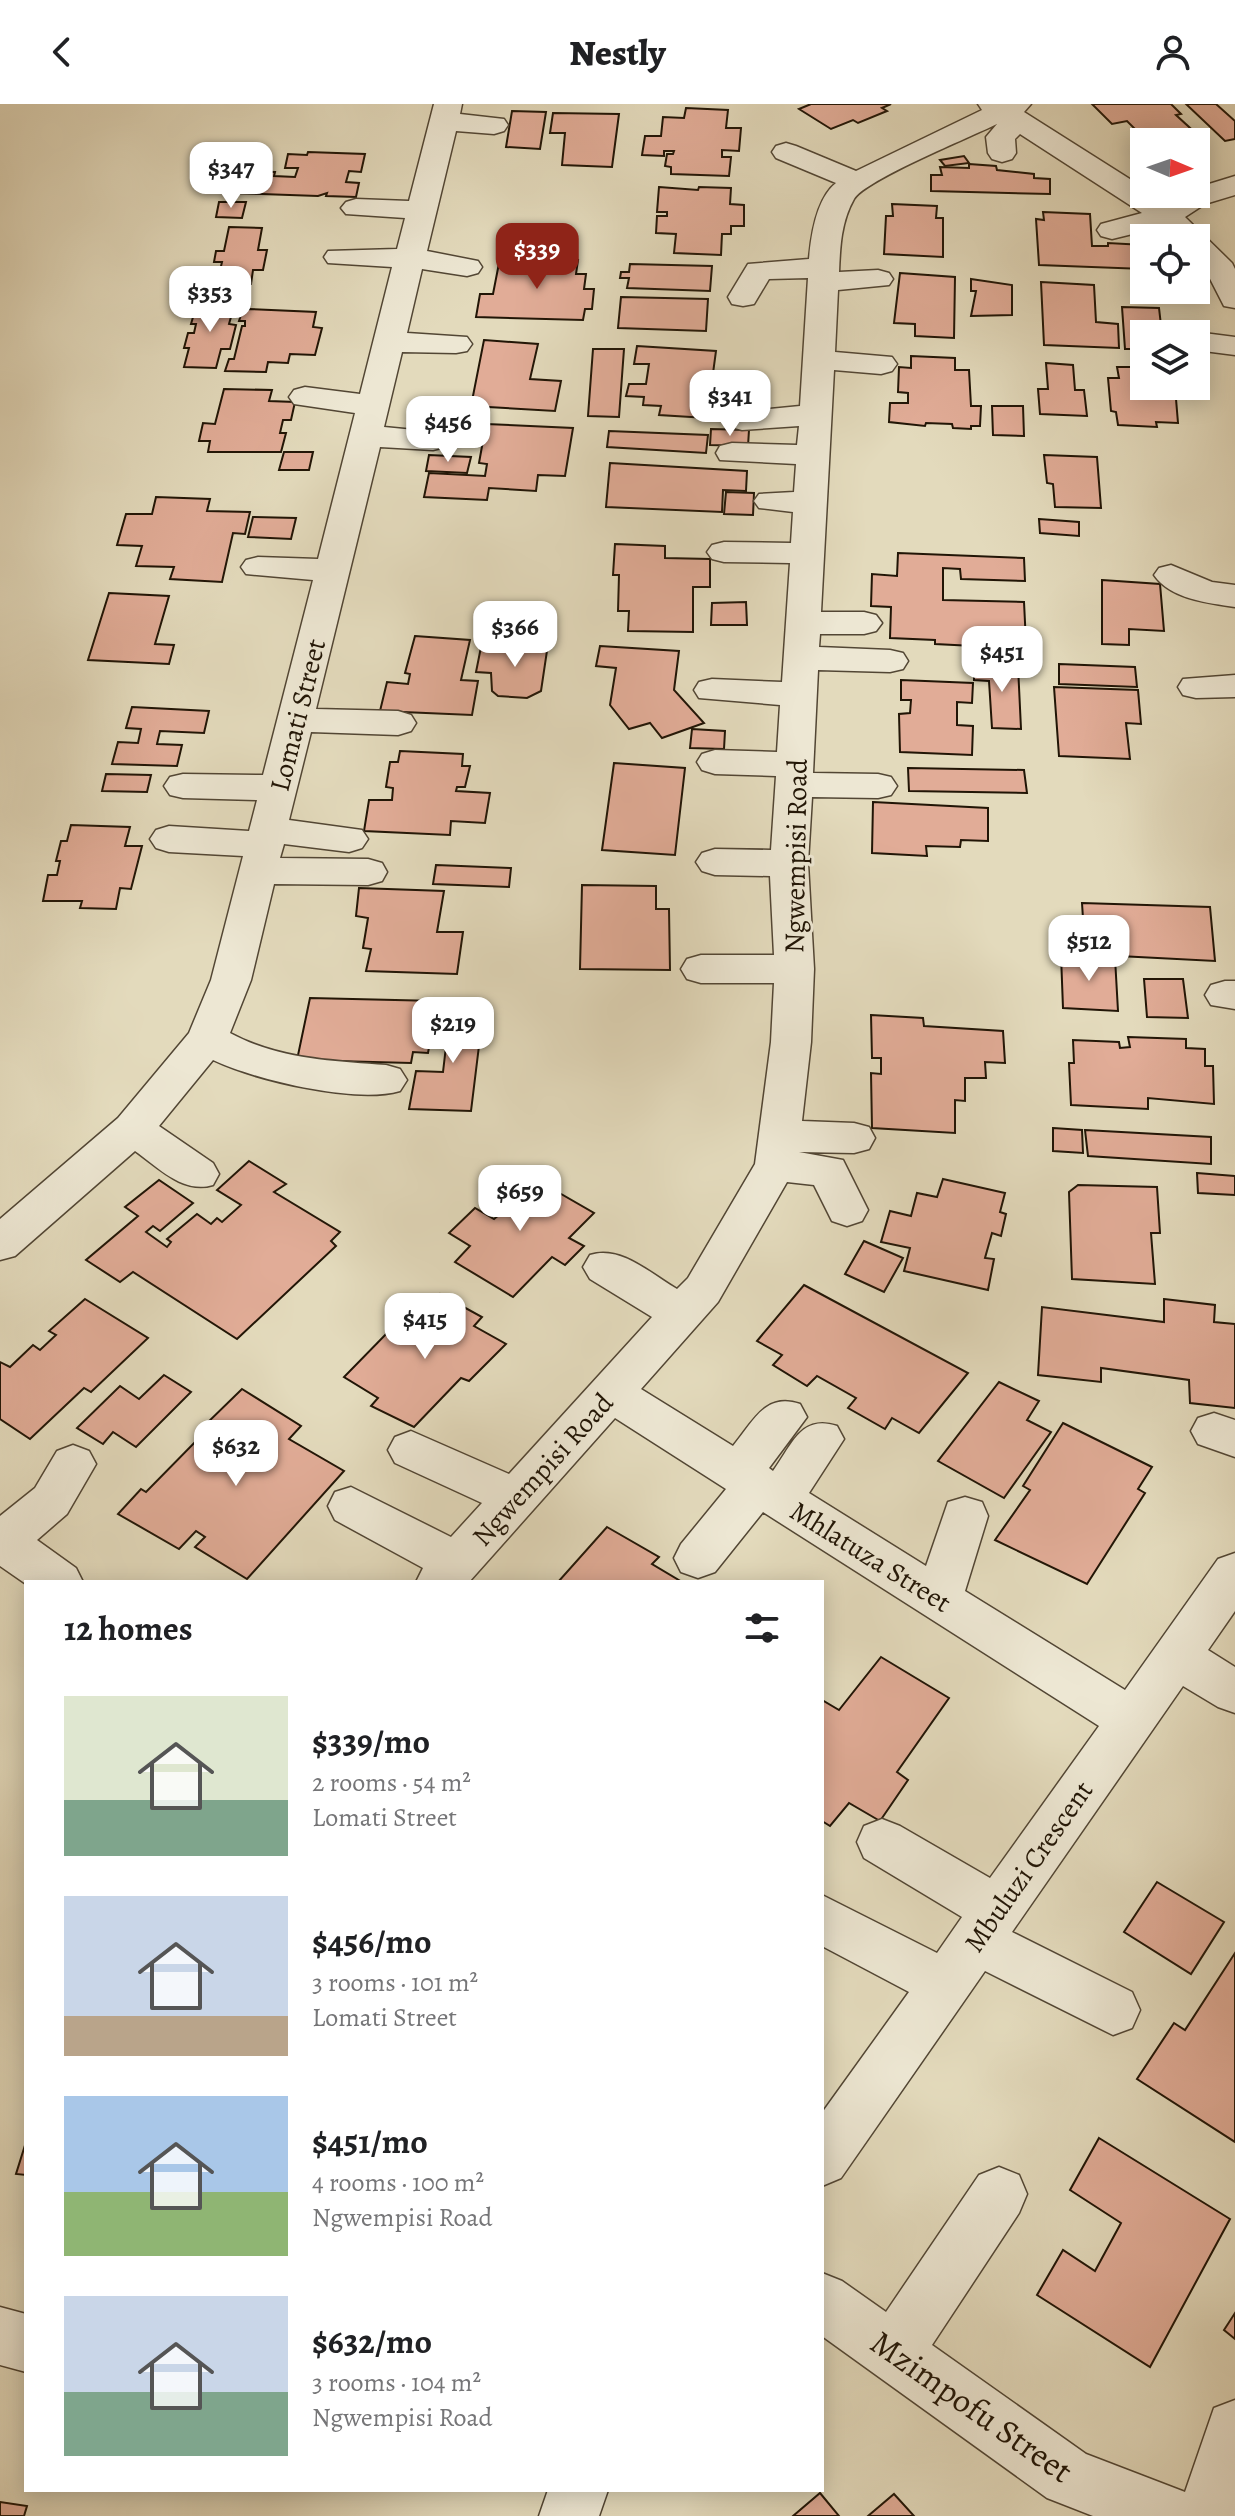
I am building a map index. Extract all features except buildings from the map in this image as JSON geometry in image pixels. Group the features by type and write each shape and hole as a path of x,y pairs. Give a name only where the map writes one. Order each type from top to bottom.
{"street":[{"path":"1002,153 1000,137 1008,109 1175,224"},
{"name":"Ngwempisi Road","path":"448,1572 703,1290 777,1150 791,1042 794,969 789,863 824,263 842,192 1008,109"},
{"path":"446,113 494,125"},
{"name":"Lomati Street","path":"0,1244 133,1129 207,1039 231,980 446,113"},
{"path":"786,152 858,182"},
{"path":"1112,230 1167,216 1195,198 1235,185"},
{"path":"356,208 423,210"},
{"path":"757,243 824,263 875,268"},
{"path":"1210,256 1231,283"},
{"path":"339,257 412,258 467,267"},
{"path":"743,297 759,270 824,263"},
{"path":"391,342 456,344"},
{"path":"1210,343 1235,346"},
{"path":"819,360 881,364"},
{"path":"305,397 433,440"},
{"path":"742,420 816,415"},
{"path":"732,453 813,455"},
{"path":"771,501 810,502"},
{"path":"724,552 807,553"},
{"path":"258,567 333,570"},
{"path":"1171,575 1204,592 1235,596"},
{"path":"712,690 801,658 864,623"},
{"path":"801,658 890,661"},
{"path":"1196,687 1235,686"},
{"path":"295,720 398,723"},
{"path":"715,762 878,786"},
{"path":"183,786 278,788"},
{"path":"169,839 263,848 368,872"},
{"path":"263,848 349,839"},
{"path":"715,862 789,863"},
{"path":"701,969 794,969"},
{"path":"207,1039 237,1058 311,1075 386,1080"},
{"path":"133,1129 198,1174"},
{"path":"777,1150 854,1138"},
{"path":"777,1150 828,1171 847,1210"},
{"path":"605,1267 681,1313"},
{"name":"Mhlatuza Street","path":"610,1392 1131,1720"},
{"path":"698,1558 803,1428"},
{"path":"411,1450 516,1498"},
{"path":"56,1580 1,1541 51,1501 73,1464"},
{"path":"351,1506 448,1572"},
{"path":"939,1598 965,1516"},
{"name":"Mbuluzi Crescent","path":"824,2156 1235,1573"},
{"path":"1176,1656 1235,1692"},
{"path":"882,1842 987,1925 1113,2010"},
{"path":"824,1920 945,1984"},
{"path":"893,2352 999,2194"},
{"name":"Mzimpofu Street","path":"824,2302 1068,2477 1172,2516"},
{"path":"0,2336 24,2342"},
{"path":"1207,2516 1235,2429"},
{"path":"569,2516 577,2492"}]}
